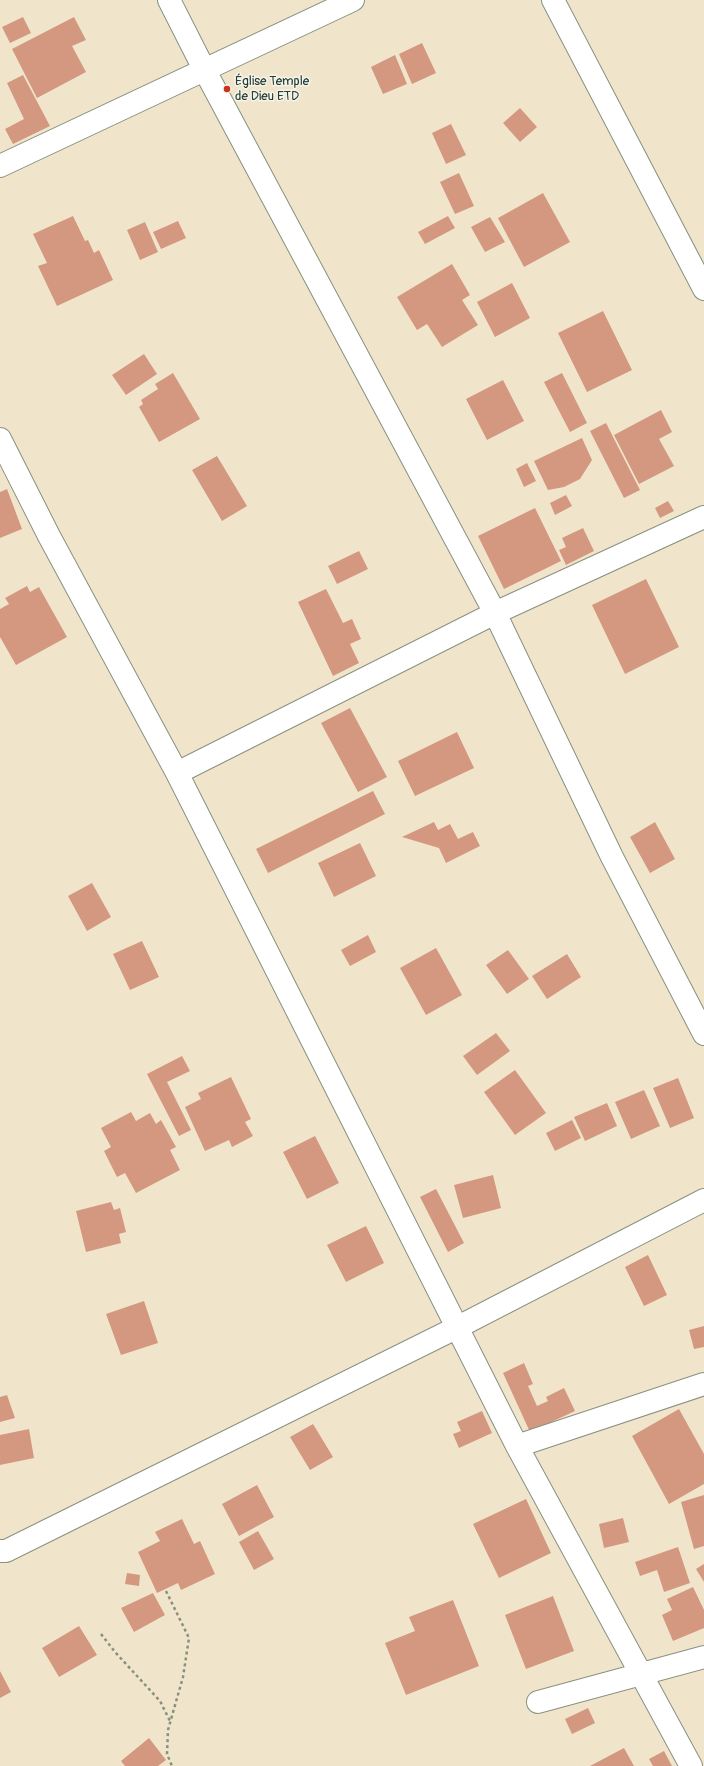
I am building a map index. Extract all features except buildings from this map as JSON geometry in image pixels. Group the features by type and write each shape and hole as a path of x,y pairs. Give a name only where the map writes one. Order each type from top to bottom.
{"street":[{"path":"169,0 204,69 495,614 612,857 704,1034"},
{"path":"0,166 353,0"},
{"path":"553,0 704,289"},
{"path":"0,439 53,543 177,773 517,1446 643,1675 691,1766"},
{"path":"177,773 495,614 704,517"},
{"path":"0,1551 6,1551 458,1327 704,1200"},
{"path":"517,1446 704,1384"},
{"path":"538,1702 643,1675 704,1657"}],"path":[{"path":"166,1591 188,1638 183,1677 168,1730 167,1754 172,1766"},
{"path":"101,1634 115,1652 160,1702 170,1722"}],"place":[{"name":"Église Temple de Dieu ETD","path":"227,89"}]}
